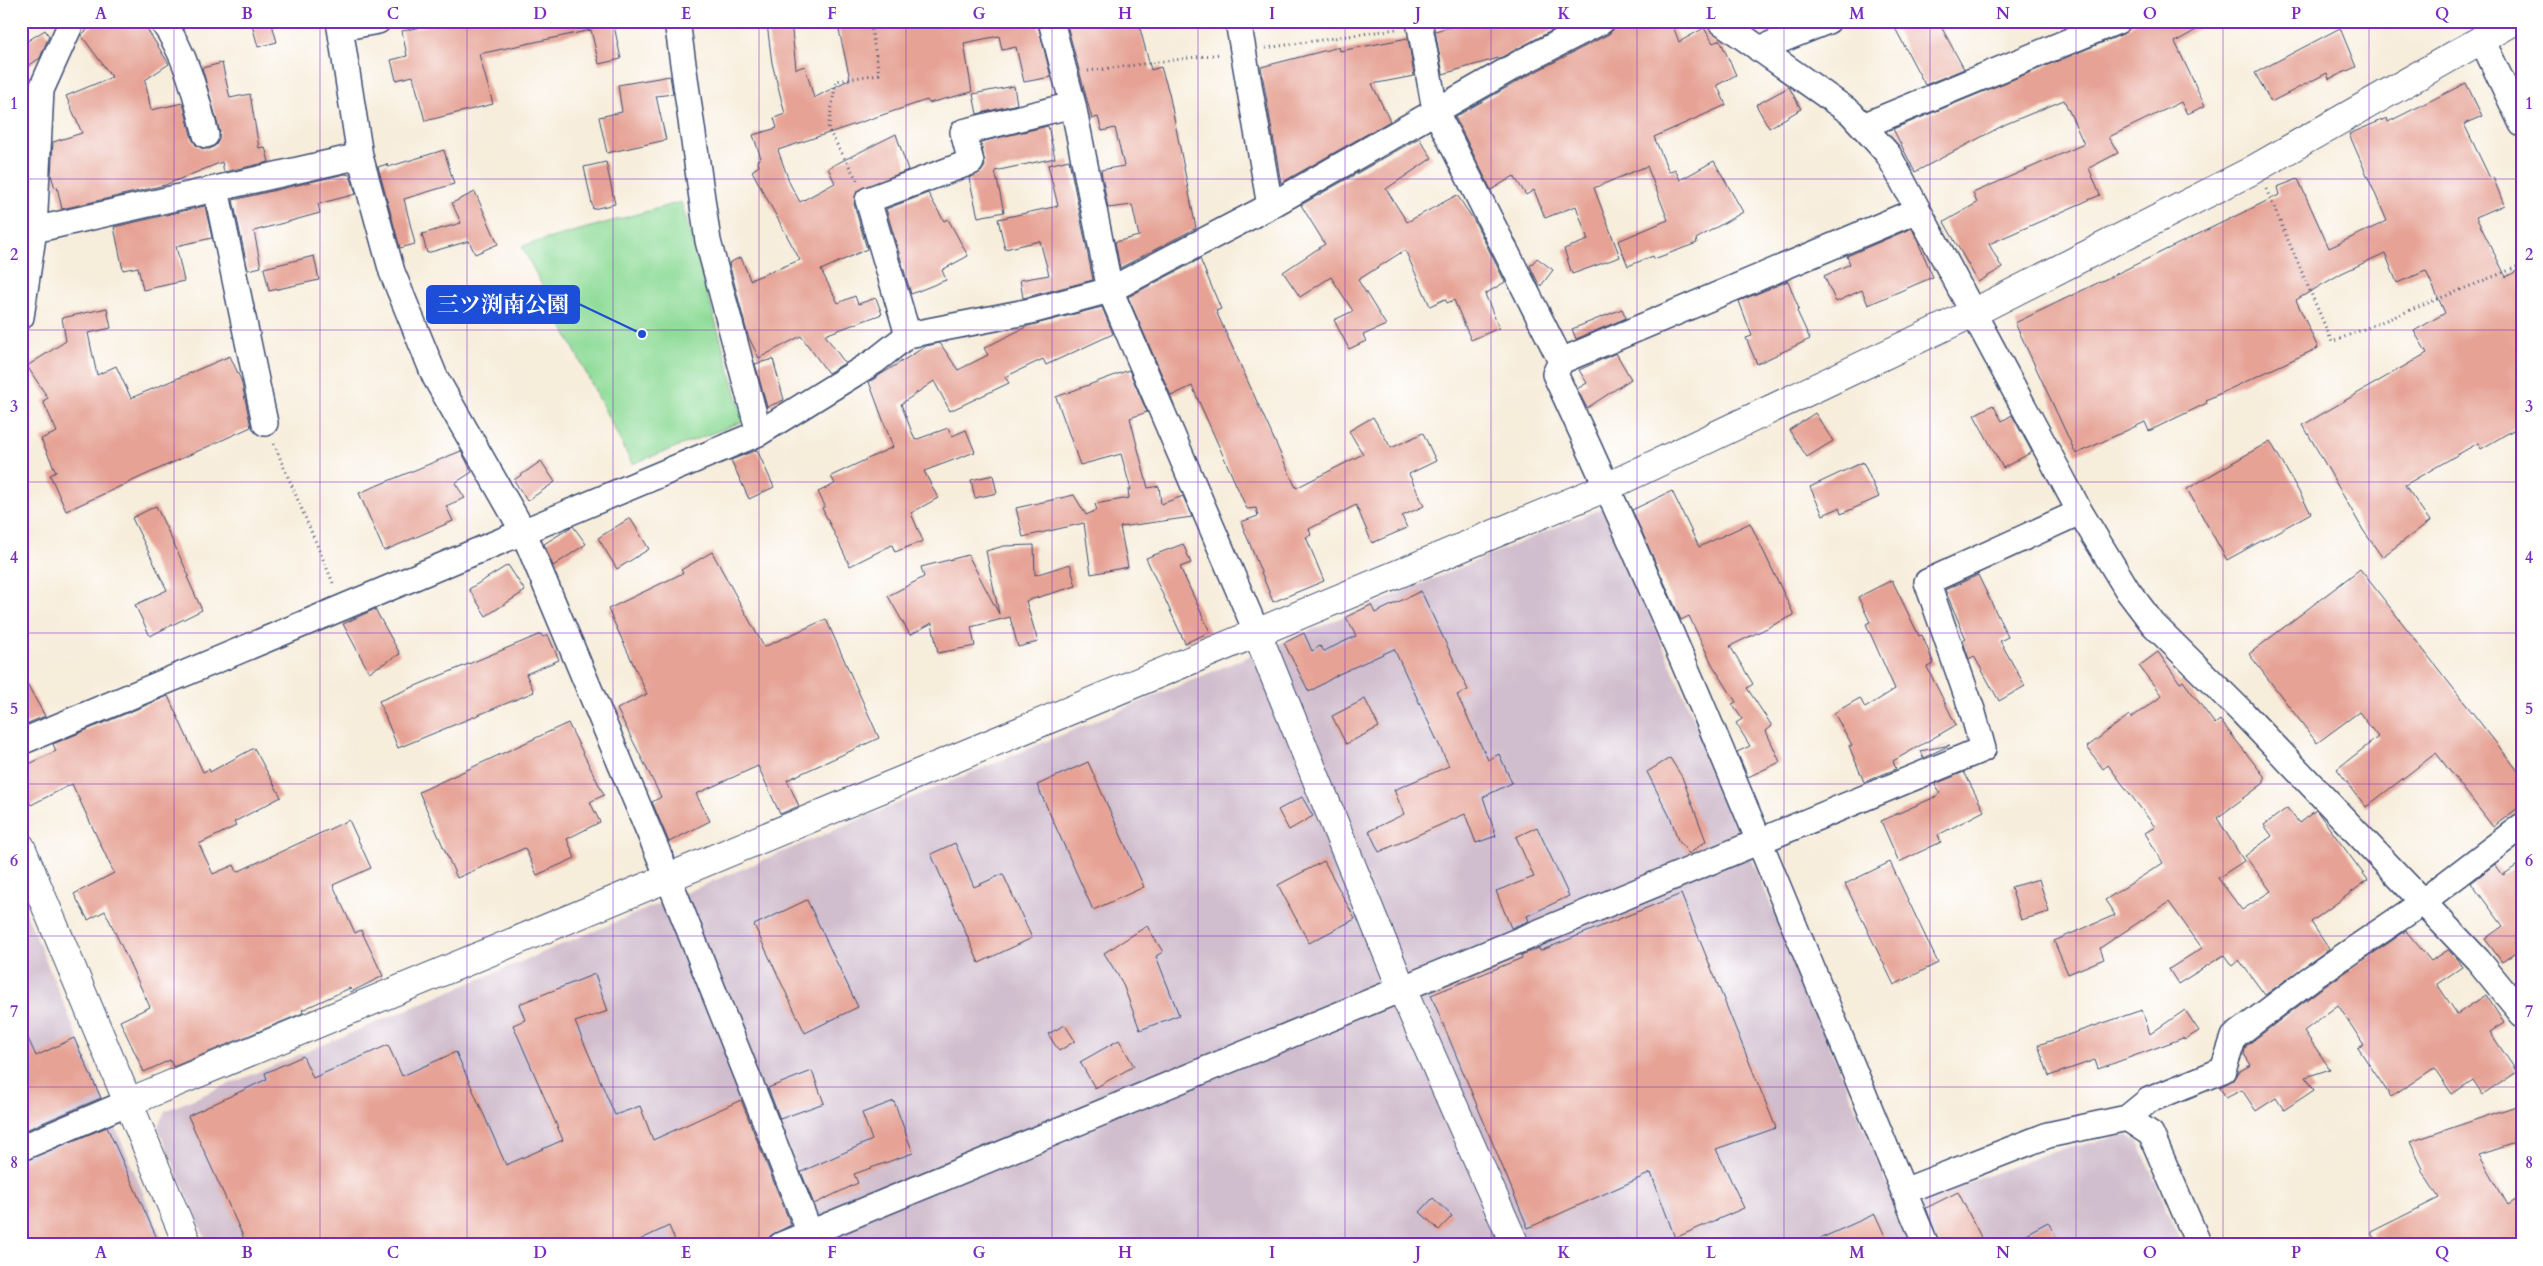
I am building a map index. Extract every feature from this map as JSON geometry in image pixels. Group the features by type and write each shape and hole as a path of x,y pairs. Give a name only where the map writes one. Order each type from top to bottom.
{"street":[{"path":"21,317 34,230 41,90 72,21"},
{"path":"162,21 172,35 194,87 206,135"},
{"path":"378,21 340,25 360,156 392,272 435,377 523,531 668,877 810,1233"},
{"path":"677,21 708,241 759,433"},
{"path":"1051,21 1073,105 1110,290 1257,633 1402,987 1514,1245"},
{"path":"1238,21 1270,206"},
{"path":"1419,21 1435,110 1561,361"},
{"path":"21,742 759,433 875,361 908,335 1031,311 1110,290 1270,206 1435,110 1520,63 1602,21"},
{"path":"1720,21 1851,113 1888,154 2080,512 2128,591 2153,624 2242,712 2478,960 2522,1014"},
{"path":"1759,49 1828,21"},
{"path":"1863,126 2118,21"},
{"path":"21,1148 1607,487 1973,313 2257,168 2477,30 2514,21"},
{"path":"2477,30 2522,124"},
{"path":"908,335 868,200 970,162 963,132 1073,105"},
{"path":"34,230 360,156"},
{"path":"216,189 265,423"},
{"path":"1918,210 1561,361 1555,374 1607,487 1758,840 1926,1245"},
{"path":"781,1245 1758,840 1983,749 1973,713 1927,582 2080,512"},
{"path":"1904,1191 2048,1135 2127,1118 2149,1100 2223,1070 2234,1036 2310,979 2422,903 2522,826"},
{"path":"21,847 188,1245"},
{"path":"2127,1118 2151,1134 2199,1245"}],"path":[{"path":"868,200 828,129 836,82 879,74 870,21"},
{"path":"2257,168 2332,342 2522,265"},
{"path":"265,423 344,607"}],"shaded area":[{"path":"1747,21 1802,21 1773,33 1764,32"},
{"path":"1605,507 1895,1203 1920,1209 1925,1199 2053,1151 2128,1135 2138,1141 2182,1245 208,1245 158,1127 165,1111"},
{"path":"21,901 108,1110 165,1245 21,1245"}],"green space":[{"path":"681,202 744,421 632,464 522,246"}],"building":[{"path":"98,21 142,21 169,64 145,80 151,110 183,103 192,139 196,145 203,149 210,149 216,145 220,132 202,68 222,63 230,98 250,94 259,148 265,147 269,162 224,172 222,162 165,185 62,209 57,187 55,188 51,175 53,142 82,133 66,96 112,77 81,35"},
{"path":"251,21 271,21 277,42 258,47"},
{"path":"449,21 613,21 621,59 599,64 591,30 479,54 493,104 425,121 413,76 396,80 391,60 407,56 402,31"},
{"path":"791,21 796,69 805,66 814,98 850,79 837,21 1037,21 1051,77 1024,82 1016,47 1002,50 999,36 964,43 972,92 929,103 927,100 778,150 790,184 800,202 835,183 828,168 896,134 908,170 857,191 854,204 867,249 821,270 838,303 855,296 858,304 876,298 882,314 825,335 845,363 828,373 801,336 759,358 748,336 729,263 741,257 750,280 800,260 752,171 759,166 757,160 761,158 753,135 777,128 774,118 785,114 772,63 767,24"},
{"path":"1066,21 1138,21 1151,70 1161,67 1169,93 1196,228 1120,268 1115,242 1139,236 1132,205 1108,208 1101,170 1124,166 1115,128 1102,131 1098,117 1092,119"},
{"path":"1452,21 1570,21 1502,57 1443,74 1435,31 1453,26"},
{"path":"1616,21 1671,21 1679,42 1704,28 1713,43 1720,40 1736,75 1717,85 1726,105 1654,137 1669,172 1675,169 1680,180 1714,161 1743,212 1696,239 1697,243 1654,259 1653,256 1628,266 1618,241 1668,220 1647,166 1594,188 1620,257 1572,274 1564,249 1588,240 1576,206 1545,218 1534,190 1526,195 1514,176 1491,190 1455,117 1527,76 1609,34 1614,28"},
{"path":"1907,21 1938,21 1964,69 1925,85 1895,28"},
{"path":"2136,21 2212,21 2175,42 2205,106 2187,114 2181,102 2109,137 2118,153 2089,168 2100,195 1989,244 2002,268 1978,282 1944,222 1977,203 1973,193 2084,144 2064,100 2006,124 1915,172 1893,129 2123,34"},
{"path":"2340,28 2356,67 2329,79 2327,73 2271,102 2255,73"},
{"path":"45,30 49,36 40,58 28,66 21,56 21,45"},
{"path":"1408,38 1414,76 1372,84 1390,121 1281,183 1261,67 1339,47 1340,51"},
{"path":"670,76 673,94 656,96 666,140 607,153 599,117 622,112 618,85"},
{"path":"2466,83 2482,116 2464,124 2490,178 2493,177 2504,205 2476,217 2506,277 2522,268 2522,425 2481,449 2478,443 2405,485 2430,521 2382,557 2363,530 2303,425 2427,353 2414,331 2445,313 2426,271 2397,283 2385,253 2342,273 2296,300 2318,348 2206,400 2207,403 2149,431 2145,422 2076,454 2015,323 2279,195 2277,187 2298,179 2329,248 2387,221 2349,134 2387,118 2388,122"},
{"path":"1014,86 1017,104 977,114 973,94"},
{"path":"1789,87 1801,109 1769,128 1756,105"},
{"path":"1048,126 1055,158 995,171 1004,212 978,217 969,178 981,172 985,166 981,142"},
{"path":"1419,138 1432,158 1386,189 1407,222 1457,195 1475,222 1505,282 1485,294 1499,328 1471,340 1454,300 1447,303 1445,299 1430,306 1405,250 1358,280 1386,325 1363,335 1366,341 1349,349 1334,320 1353,311 1331,277 1300,297 1283,272 1325,244 1301,205"},
{"path":"444,150 454,184 404,199 415,244 400,248 378,167 387,164 388,167"},
{"path":"1069,160 1093,280 1023,298 1020,280 1049,275 1040,241 1005,249 998,219 1058,206 1048,165"},
{"path":"606,162 615,204 593,209 584,167"},
{"path":"345,174 350,175 356,194 318,204 320,213 254,231 261,267 248,270 233,200"},
{"path":"475,192 498,244 475,254 469,241 427,253 422,234 461,223 452,203"},
{"path":"928,193 944,221 948,219 968,256 942,270 946,280 911,294 886,209"},
{"path":"205,206 212,238 176,246 184,281 143,290 138,267 123,270 114,227"},
{"path":"1912,228 1933,277 1868,305 1862,290 1836,302 1824,276 1850,264 1847,256"},
{"path":"314,256 319,280 269,291 264,268"},
{"path":"1537,258 1553,270 1540,287 1530,266"},
{"path":"1200,259 1221,309 1216,311 1296,488 1363,454 1349,431 1373,417 1391,448 1423,433 1436,461 1409,474 1424,506 1402,516 1407,528 1372,543 1356,505 1309,529 1311,535 1306,537 1324,581 1273,602 1241,522 1258,516 1256,508 1247,509 1192,386 1171,396 1128,297"},
{"path":"1788,281 1799,309 1797,311 1810,339 1757,364 1746,338 1752,336 1739,301"},
{"path":"1102,307 1113,334 1046,365 1043,359 1005,377 1009,383 950,411 934,381 901,404 915,440 948,428 952,436 966,430 975,452 924,471 938,498 911,513 923,541 895,552 892,545 850,566 822,508 825,506 818,492 835,484 831,476 893,447 869,382 926,346 940,343 958,370 988,355 984,348 1028,326"},
{"path":"107,308 111,328 88,333 97,375 116,366 131,398 230,356 241,380 251,427 66,511 50,475 56,472 41,439 57,432 43,401 48,398 27,366 66,341 62,318"},
{"path":"1622,309 1626,318 1576,339 1572,329"},
{"path":"1616,353 1631,379 1587,408 1577,389 1587,383 1579,370"},
{"path":"773,359 784,400 767,407 755,364"},
{"path":"1129,370 1147,412 1130,418 1148,488 1159,486 1161,504 1183,496 1192,517 1120,527 1128,567 1091,574 1084,523 1023,537 1016,508 1074,495 1086,515 1097,510 1095,504 1129,498 1128,490 1131,490 1121,454 1080,465 1056,397"},
{"path":"1993,405 2002,421 2012,415 2032,452 2003,468 1974,415"},
{"path":"1815,413 1833,441 1807,457 1789,430"},
{"path":"2270,441 2311,513 2227,560 2187,489"},
{"path":"757,450 774,487 749,499 731,460"},
{"path":"461,451 472,472 455,483 465,498 446,506 453,521 384,551 359,493"},
{"path":"541,461 555,482 527,501 514,480"},
{"path":"1863,462 1879,497 1841,514 1839,508 1823,515 1810,487"},
{"path":"993,475 997,493 975,498 971,480"},
{"path":"1672,491 1699,547 1750,523 1794,615 1730,646 1753,684 1747,688 1772,726 1766,731 1780,762 1748,777 1737,752 1750,746 1736,723 1742,719 1732,704 1736,702 1712,664 1689,616 1681,620 1632,510"},
{"path":"156,506 189,576 187,577 202,610 150,636 135,605 167,590 132,518"},
{"path":"630,518 649,549 617,569 598,538"},
{"path":"573,526 586,544 553,566 544,544"},
{"path":"1183,544 1191,563 1180,567 1210,632 1185,643 1146,558"},
{"path":"1034,545 1035,575 1070,564 1076,586 1026,601 1038,642 1018,647 1010,617 971,627 975,646 938,653 932,623 910,635 888,596 924,577 921,567 968,555 999,614 986,551 1004,546"},
{"path":"712,552 764,647 826,619 879,738 787,780 799,806 780,814 758,766 696,794 710,821 669,842 652,802 661,797 617,709 647,694 608,609 683,573 681,570"},
{"path":"508,565 525,591 486,616 469,589"},
{"path":"2360,569 2522,776 2522,805 2493,827 2436,753 2366,807 2337,769 2378,737 2359,712 2317,743 2249,654"},
{"path":"1978,575 2008,637 2000,641 2025,686 1999,701 1974,656 1969,659 1963,641 1966,639 1945,590"},
{"path":"1892,580 1919,636 1922,635 1934,664 1927,667 1956,725 1893,761 1896,769 1864,782 1849,746 1852,745 1834,713 1860,698 1865,708 1895,689 1866,624 1870,622 1858,597"},
{"path":"1421,591 1468,690 1457,695 1488,760 1499,754 1512,783 1483,797 1496,836 1476,843 1465,814 1379,852 1369,831 1404,814 1394,790 1449,766 1394,649 1339,674 1309,692 1284,643 1304,633 1312,651 1320,646 1324,651 1356,636 1346,617 1371,605 1375,613"},
{"path":"375,609 400,654 369,672 343,624"},
{"path":"541,634 543,637 548,635 559,660 526,674 534,692 398,748 379,701"},
{"path":"2158,652 2180,683 2183,681 2215,724 2220,720 2264,776 2264,783 2217,818 2244,861 2218,878 2242,910 2271,891 2245,856 2272,836 2264,825 2287,808 2299,823 2316,810 2368,880 2311,922 2329,949 2265,995 2239,960 2232,966 2224,955 2178,984 2169,969 2202,948 2169,902 2100,948 2104,959 2068,974 2054,941 2115,915 2105,900 2163,863 2145,833 2155,827 2108,765 2103,769 2087,747 2129,715 2131,718 2162,696 2139,666"},
{"path":"21,673 45,716 21,726"},
{"path":"168,696 203,772 209,769 210,772 254,748 281,797 234,822 236,826 199,844 213,874 234,865 237,872 349,820 371,868 333,885 355,933 361,930 383,976 351,992 350,988 302,1010 303,1013 173,1067 170,1060 144,1072 120,1021 150,1007 105,911 88,920 74,894 114,873 72,784 31,805 21,785 21,768 56,751 53,744"},
{"path":"1365,699 1379,727 1346,744 1332,716"},
{"path":"568,723 604,795 590,802 600,822 567,839 575,858 537,875 525,848 457,878 419,792"},
{"path":"1950,745 1923,758 1920,751"},
{"path":"1670,758 1682,777 1706,841 1689,854 1678,840 1671,819 1647,772"},
{"path":"1088,762 1144,887 1093,910 1037,785"},
{"path":"1964,772 1984,811 1938,835 1941,842 1899,862 1881,821 1935,797 1940,793 1935,784"},
{"path":"1302,797 1313,816 1289,830 1278,810"},
{"path":"1537,827 1569,896 1527,916 1529,921 1511,928 1496,891 1534,877 1516,837"},
{"path":"955,843 974,887 1003,874 1032,938 979,963 931,854"},
{"path":"1324,861 1355,919 1309,943 1278,885"},
{"path":"1890,862 1938,963 1894,985 1845,884"},
{"path":"2522,862 2522,952 2520,950 2502,962 2485,939 2503,926 2471,883 2495,864 2503,875"},
{"path":"2039,879 2049,912 2021,920 2011,887"},
{"path":"1681,894 1776,1128 1716,1149 1744,1208 1675,1238 1651,1173 1528,1228 1431,995 1522,958 1521,955 1539,948 1540,951"},
{"path":"807,900 858,1007 805,1033 754,925"},
{"path":"1147,926 1163,952 1156,956 1179,1015 1140,1030 1122,982 1104,953"},
{"path":"2406,931 2431,961 2448,950 2462,967 2437,984 2457,1014 2486,995 2504,1023 2490,1032 2517,1072 2483,1095 2473,1080 2452,1094 2434,1068 2391,1097 2358,1048 2364,1045 2338,1005 2304,1031 2330,1069 2306,1077 2314,1090 2284,1110 2276,1098 2256,1111 2242,1090 2226,1098 2220,1087 2233,1080 2238,1072 2251,1065 2244,1054 2246,1046 2318,991"},
{"path":"595,974 608,1011 575,1022 615,1115 640,1106 653,1140 741,1100 791,1225 770,1236 767,1245 677,1245 669,1226 629,1245 247,1245 188,1116 267,1079 265,1073 303,1056 313,1078 388,1045 402,1076 456,1052 506,1165 563,1140 513,1025 525,1020 519,1004"},
{"path":"2142,1010 2150,1034 2185,1010 2199,1031 2184,1040 2183,1038 2098,1069 2095,1060 2049,1076 2038,1045"},
{"path":"21,1023 36,1056 74,1038 101,1098 21,1132"},
{"path":"1065,1025 1075,1041 1059,1051 1048,1034"},
{"path":"1119,1040 1134,1066 1095,1088 1080,1062"},
{"path":"812,1071 824,1103 780,1119 768,1088"},
{"path":"894,1101 913,1153 854,1174 858,1183 814,1204 801,1172 872,1140 862,1113"},
{"path":"2522,1104 2522,1141 2479,1155 2508,1205 2522,1196 2522,1238 2512,1245 2377,1245 2371,1232 2439,1198 2421,1170 2423,1169 2410,1142"},
{"path":"107,1127 160,1245 21,1245 21,1162"},
{"path":"1958,1192 1985,1245 1940,1245 1926,1208"},
{"path":"1433,1198 1452,1216 1439,1230 1420,1212"},
{"path":"1875,1214 1889,1245 1806,1245"},
{"path":"2048,1222 2060,1245 2005,1245"}],"place":[{"name":"三ツ渕南公園","path":"642,334"}]}
